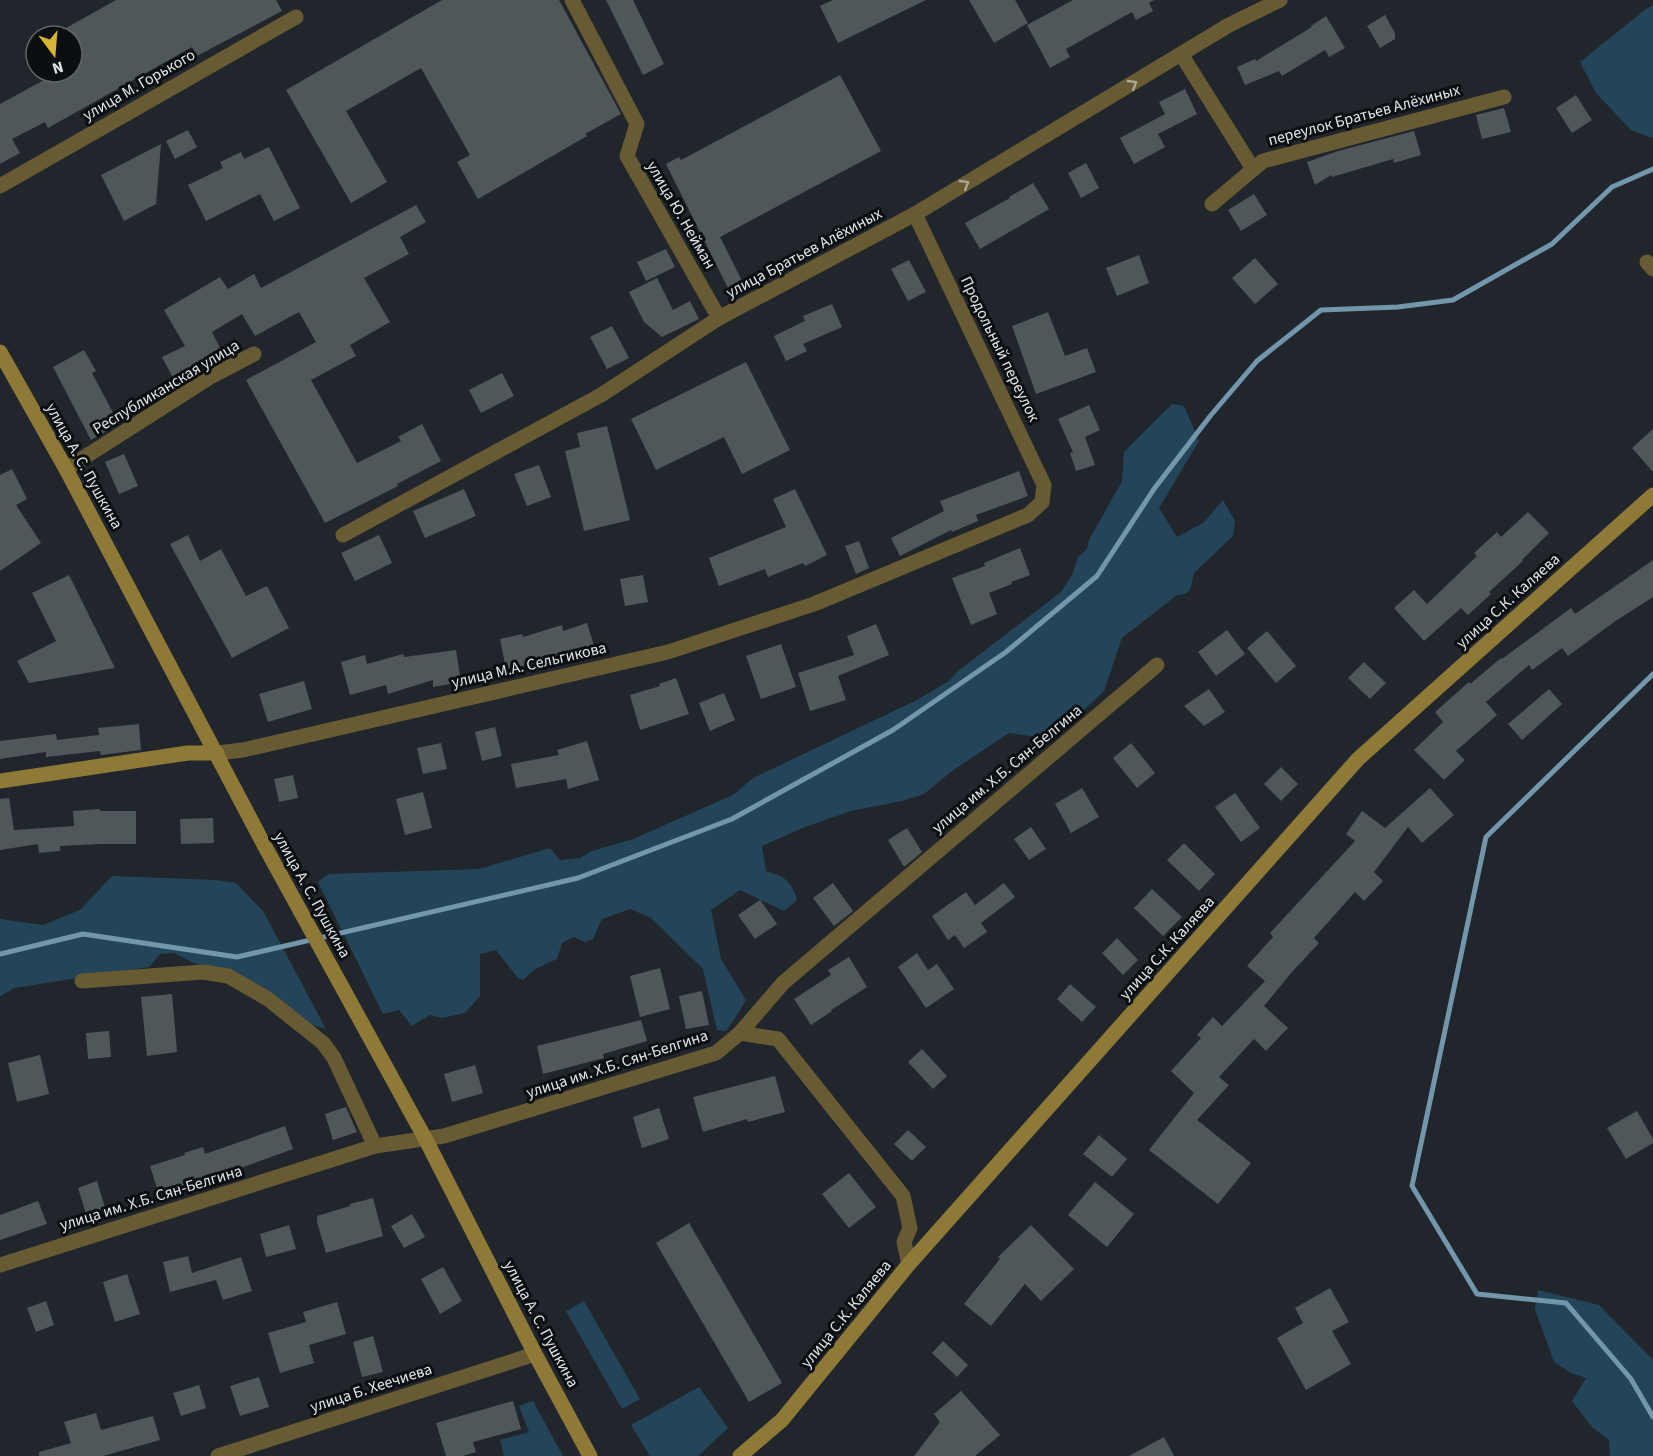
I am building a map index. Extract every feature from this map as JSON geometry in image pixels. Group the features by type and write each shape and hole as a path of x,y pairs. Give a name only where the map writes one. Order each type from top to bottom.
{"street":[{"name":"улица Ю. Нейман","path":"572,0 637,124 627,156 719,318"},
{"name":"улица Братьев Алёхиных","path":"343,535 601,395 719,318 915,214 1229,25 1280,0"},
{"name":"улица М. Горького","path":"0,186 296,17"},
{"path":"1181,54 1253,170"},
{"name":"переулок Братьев Алёхиных","path":"1212,204 1263,161 1504,97"},
{"name":"Продольный переулок","path":"915,214 1044,485 1042,502"},
{"name":"улица А. С. Пушкина","path":"0,352 66,469 263,843 426,1140 535,1354 590,1456"},
{"name":"Республиканская улица","path":"66,469 212,376 254,354"},
{"name":"улица С.К. Каляева","path":"740,1456 782,1420 909,1264 1358,759 1653,495"},
{"name":"улица М.А. Сельгикова","path":"0,781 188,753 217,753 254,747 668,652 814,604 1028,515 1042,502"},
{"name":"улица им. Х.Б. Сян-Белгина","path":"0,1265 375,1146 444,1136 716,1053 740,1033 783,983 1157,665"},
{"path":"82,981 203,972 228,976 268,999 323,1043 334,1058 375,1146"},
{"path":"740,1033 778,1039 903,1196 910,1228 904,1242 909,1264"},
{"name":"улица Б. Хеечиева","path":"218,1456 535,1354"}],"shaded area":[{"path":"1653,5 1652,138 1631,130 1596,93 1580,62"},
{"path":"1172,404 1184,406 1199,441 1159,508 1177,537 1203,523 1223,500 1235,521 1233,536 1194,573 1190,590 1185,594 1177,595 1122,638 1104,691 1063,730 1043,738 1009,733 952,771 924,794 902,801 851,811 805,827 762,846 766,871 786,880 793,888 797,900 784,911 740,890 711,910 721,959 746,1000 726,1031 717,1030 703,969 651,918 630,909 602,919 593,939 585,942 574,937 562,943 557,959 535,969 523,980 517,977 496,950 480,954 480,996 465,1013 442,1018 430,1015 412,1026 399,1010 383,1014 318,882 328,874 479,869 550,848 560,860 580,858 592,851 633,839 733,795 753,778 917,700 949,681 958,671 1061,592 1072,575 1078,557 1087,549 1089,540 1122,481 1124,452"},
{"path":"112,876 216,880 236,883 263,911 326,1029 307,1023 234,972 196,964 174,953 160,954 149,967 14,988 0,996 0,919 43,925 80,910"},
{"path":"1538,1290 1599,1305 1653,1360 1653,1456 1610,1456 1609,1440 1592,1427 1572,1401 1586,1378 1571,1373 1554,1362 1535,1309"},
{"path":"584,1301 640,1399 622,1409 566,1311"},
{"path":"699,1387 728,1428 698,1456 650,1456 631,1425"},
{"path":"533,1401 563,1456 504,1456 500,1440 529,1432 519,1406"}],"building":[{"path":"116,0 276,0 282,11 197,56 192,47 48,128 45,122 12,139 20,153 0,164 0,104 37,84 84,84 84,24 73,24"},
{"path":"442,0 559,0 621,114 478,199 457,162 470,155 421,68 346,111 387,182 351,203 286,90"},
{"path":"606,0 633,0 664,64 643,75"},
{"path":"833,0 926,0 838,43 820,6"},
{"path":"969,0 1015,0 1028,23 994,43"},
{"path":"1073,0 1154,0 1149,3 1153,11 1136,20 1132,12 1066,49 1070,57 1050,68 1027,25"},
{"path":"1385,15 1395,33 1395,39 1380,48 1367,26"},
{"path":"1326,16 1345,48 1329,57 1325,50 1282,76 1279,71 1245,85 1237,67 1255,59 1256,61"},
{"path":"840,75 881,151 720,237 746,289 732,296 666,164 679,157 681,160"},
{"path":"1185,89 1197,114 1158,134 1165,147 1134,164 1120,138 1165,114 1159,102"},
{"path":"1576,95 1592,120 1572,133 1556,108"},
{"path":"1504,108 1511,132 1482,139 1476,115"},
{"path":"188,130 197,147 175,159 166,141"},
{"path":"1414,131 1421,155 1394,163 1393,159 1332,177 1331,175 1315,185 1307,162 1338,151"},
{"path":"161,144 156,204 124,221 101,175"},
{"path":"269,147 300,208 274,221 260,194 206,221 188,185 223,168 220,162 241,152 244,159"},
{"path":"1086,163 1099,188 1081,198 1068,173"},
{"path":"1033,183 1049,209 980,249 965,223"},
{"path":"1254,194 1267,215 1241,231 1228,210"},
{"path":"416,205 426,222 400,237 409,254 364,278 390,322 350,345 356,356 311,380 357,463 401,441 398,437 422,424 441,461 325,523 246,380 316,342 299,312 255,336 242,314 212,332 224,356 175,382 162,357 185,346 164,310 220,277 228,289 254,274 261,288"},
{"path":"666,249 675,267 646,281 637,262"},
{"path":"1139,255 1149,283 1117,296 1106,268"},
{"path":"1255,258 1278,284 1255,304 1232,278"},
{"path":"909,260 926,292 908,301 891,269"},
{"path":"657,278 673,310 690,301 699,319 662,337 644,322 629,292"},
{"path":"832,304 842,327 803,344 807,351 786,361 774,336 805,321 803,316"},
{"path":"1048,312 1065,356 1087,348 1096,372 1036,394 1012,326"},
{"path":"612,326 629,358 607,369 590,337"},
{"path":"84,350 96,371 92,373 119,424 91,440 53,367"},
{"path":"746,362 790,450 742,474 724,437 656,470 631,419"},
{"path":"502,373 514,396 481,413 469,390"},
{"path":"1089,405 1100,430 1085,437 1095,465 1076,471 1070,453 1073,452 1058,419"},
{"path":"607,426 630,520 584,531 565,451 580,447 577,433"},
{"path":"1653,429 1653,472 1632,448"},
{"path":"124,454 138,486 119,494 105,462"},
{"path":"539,465 551,497 527,506 514,474"},
{"path":"12,469 27,499 16,505 41,543 0,571 0,475"},
{"path":"1019,471 1028,496 976,515 978,521 952,532 951,530 900,556 891,538 944,511 940,501"},
{"path":"464,489 476,516 425,538 413,511"},
{"path":"795,489 827,555 805,566 803,563 768,577 765,569 719,586 709,558 786,527 773,499"},
{"path":"1528,512 1549,533 1468,615 1461,608 1424,641 1394,608 1414,590 1427,604 1477,556 1474,553 1497,532 1501,537"},
{"path":"188,535 200,561 221,549 246,596 267,586 289,628 232,658 170,544"},
{"path":"379,535 392,563 355,581 341,553"},
{"path":"859,541 869,568 856,574 845,546"},
{"path":"1020,548 1030,575 989,593 997,614 971,625 952,578 985,566 984,563"},
{"path":"1653,560 1653,597 1568,656 1562,648 1532,670 1529,665 1486,702 1497,715 1456,751 1465,760 1444,780 1414,750 1443,722 1435,712 1469,682 1470,684 1501,658 1571,608 1575,614"},
{"path":"69,575 115,668 29,683 17,661 56,641 32,593"},
{"path":"643,575 648,602 625,606 620,579"},
{"path":"587,623 595,649 578,654 577,651 506,669 500,639 522,634 523,637 562,625 563,631"},
{"path":"876,624 889,655 838,676 846,700 810,711 798,673 854,655 847,636"},
{"path":"1227,630 1245,654 1216,676 1198,652"},
{"path":"1267,631 1296,666 1276,683 1247,648"},
{"path":"781,644 796,687 761,699 746,656"},
{"path":"456,650 461,682 433,687 433,680 388,694 386,685 350,695 341,662 365,655 367,664 403,654 404,657"},
{"path":"1364,662 1386,683 1370,699 1348,678"},
{"path":"676,678 689,714 640,730 630,695 660,686 659,684"},
{"path":"304,681 312,709 268,722 259,694"},
{"path":"1209,689 1225,712 1204,726 1184,706"},
{"path":"1549,689 1562,704 1522,740 1508,724"},
{"path":"724,693 735,720 710,731 699,703"},
{"path":"139,724 141,750 101,755 100,751 46,757 46,752 0,759 0,741 56,734 57,740 99,735 98,728"},
{"path":"495,727 502,756 482,761 475,732"},
{"path":"587,741 599,780 568,789 566,779 516,788 511,764 559,755 557,750"},
{"path":"441,743 447,769 423,774 417,748"},
{"path":"1131,743 1155,773 1137,788 1113,758"},
{"path":"1281,767 1298,784 1281,801 1264,784"},
{"path":"293,775 298,798 279,802 274,779"},
{"path":"1082,788 1099,817 1071,833 1055,804"},
{"path":"1430,788 1454,815 1422,843 1408,827 1374,872 1383,881 1364,901 1355,892 1314,938 1319,943 1264,1006 1288,1028 1266,1051 1254,1039 1219,1077 1229,1085 1197,1120 1251,1163 1218,1204 1149,1150 1194,1093 1171,1071 1201,1038 1197,1035 1213,1017 1222,1026 1265,981 1247,966 1273,937 1270,933 1355,841 1346,834 1362,811 1385,828"},
{"path":"423,792 432,828 405,835 396,799"},
{"path":"1235,793 1260,828 1241,842 1215,807"},
{"path":"9,798 14,830 74,826 73,811 100,809 100,811 136,811 136,844 60,846 60,851 39,853 38,844 0,850 0,799"},
{"path":"213,818 214,843 181,844 180,819"},
{"path":"1031,827 1046,849 1029,860 1014,839"},
{"path":"907,828 922,852 904,867 888,840"},
{"path":"1184,843 1215,874 1199,891 1167,860"},
{"path":"833,883 853,911 834,926 813,898"},
{"path":"1004,883 1015,897 981,923 987,932 964,948 955,935 948,940 932,916 966,892 975,905"},
{"path":"1152,889 1182,917 1163,936 1134,908"},
{"path":"760,900 777,924 755,939 738,915"},
{"path":"1117,938 1138,960 1123,975 1102,953"},
{"path":"917,953 928,970 937,964 954,989 926,1008 898,967"},
{"path":"849,957 867,987 811,1025 794,999 831,975 828,970"},
{"path":"660,968 670,1009 640,1017 630,976"},
{"path":"1070,984 1096,1007 1082,1022 1057,999"},
{"path":"702,991 709,1025 686,1029 679,996"},
{"path":"172,994 177,1052 147,1056 141,997"},
{"path":"641,1020 647,1041 603,1054 604,1058 543,1074 537,1046"},
{"path":"109,1031 111,1057 88,1059 86,1033"},
{"path":"922,1049 947,1076 933,1089 908,1062"},
{"path":"40,1055 49,1094 17,1102 8,1063"},
{"path":"475,1065 483,1093 452,1102 444,1074"},
{"path":"775,1076 785,1112 748,1122 747,1119 703,1132 693,1097"},
{"path":"346,1107 357,1132 333,1140 325,1114"},
{"path":"659,1108 669,1139 642,1148 633,1117"},
{"path":"1637,1111 1653,1143 1626,1159 1607,1128"},
{"path":"285,1126 293,1149 159,1195 150,1166 203,1147 205,1154"},
{"path":"908,1130 926,1147 912,1161 894,1144"},
{"path":"1099,1135 1127,1159 1112,1177 1083,1154"},
{"path":"849,1173 876,1207 849,1228 822,1194"},
{"path":"97,1181 106,1211 87,1217 78,1188"},
{"path":"1095,1182 1134,1214 1107,1247 1068,1215"},
{"path":"373,1198 383,1236 326,1253 317,1216"},
{"path":"38,1201 47,1224 0,1240 0,1215"},
{"path":"412,1214 425,1237 404,1248 391,1226"},
{"path":"689,1223 782,1383 749,1402 656,1243"},
{"path":"289,1225 296,1249 266,1257 260,1234"},
{"path":"1031,1225 1074,1269 1041,1301 1025,1284 991,1326 964,1304 1000,1259 998,1257"},
{"path":"188,1256 192,1273 241,1257 252,1291 223,1300 216,1280 170,1292 163,1262"},
{"path":"443,1267 462,1301 440,1314 421,1279"},
{"path":"127,1274 140,1314 115,1322 103,1282"},
{"path":"1330,1288 1349,1322 1332,1331 1351,1364 1306,1390 1277,1338 1303,1323 1295,1308"},
{"path":"46,1301 54,1325 36,1332 27,1308"},
{"path":"337,1302 346,1334 309,1345 314,1363 280,1373 268,1333 306,1322 303,1312"},
{"path":"373,1336 383,1372 362,1377 353,1342"},
{"path":"943,1341 968,1365 957,1377 932,1353"},
{"path":"259,1377 269,1407 240,1416 230,1386"},
{"path":"199,1385 206,1408 181,1416 173,1393"},
{"path":"961,1391 1000,1435 975,1456 914,1456 940,1422 934,1414"},
{"path":"513,1401 521,1429 473,1442 476,1452 463,1456 446,1456 436,1423"},
{"path":"96,1413 101,1430 153,1416 160,1440 103,1456 39,1456 39,1452 71,1443 64,1422"},
{"path":"1164,1437 1174,1456 1129,1456"}],"waterway":[{"path":"0,954 83,934 237,957 578,878 732,819 893,730 1006,652 1097,576 1154,489 1211,415 1257,361 1321,310 1398,307 1453,300 1552,244 1612,187 1653,169"},
{"path":"1653,674 1486,837 1412,1186 1477,1294 1566,1303 1631,1379 1653,1417"}]}
